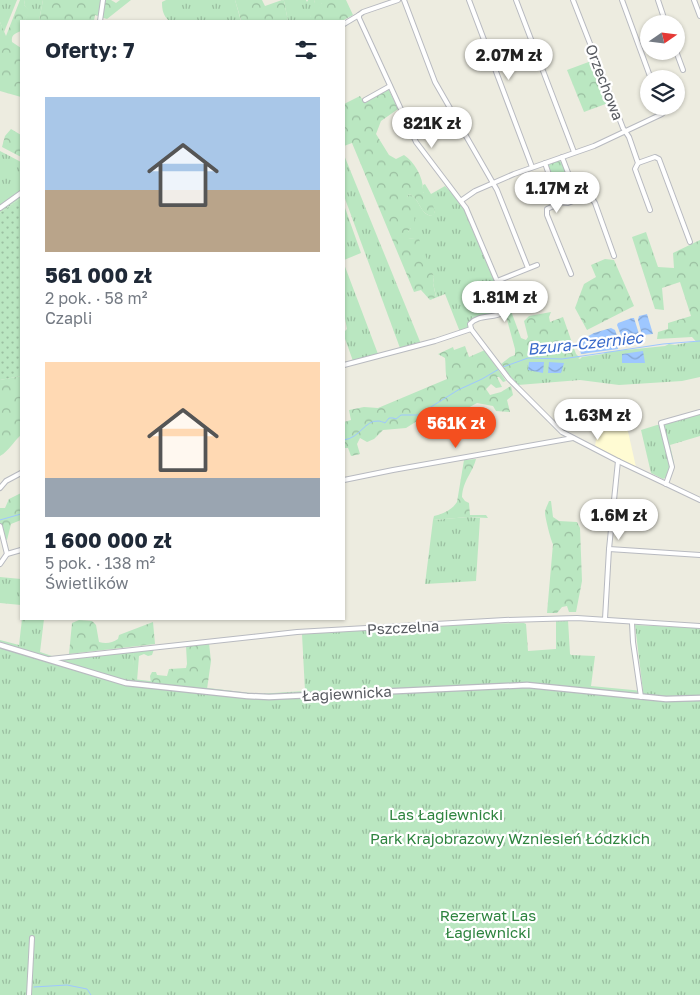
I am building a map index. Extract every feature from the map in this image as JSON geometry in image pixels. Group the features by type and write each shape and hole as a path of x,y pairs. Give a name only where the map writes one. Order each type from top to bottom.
{"street":[{"path":"100,20 103,0"},
{"path":"345,24 398,0"},
{"path":"404,0 439,91 494,184 528,268"},
{"path":"469,0 532,168"},
{"path":"516,0 574,152"},
{"name":"Orzechowa","path":"574,0 638,163 635,169 650,210"},
{"path":"622,0 648,70"},
{"path":"658,0 663,15"},
{"path":"694,0 700,16"},
{"path":"359,17 416,142 462,200 497,281 504,304 505,310 503,314 476,319 470,324 471,329 498,366 562,432 700,500"},
{"path":"679,60 683,70"},
{"path":"365,100 390,86"},
{"path":"462,200 475,191 514,174 608,140 660,115"},
{"path":"562,157 573,188 579,194 591,197 595,203 614,256"},
{"path":"638,163 654,157 658,159 690,242"},
{"path":"545,163 558,202"},
{"path":"0,208 20,194"},
{"path":"571,274 546,211 558,202 568,203 586,196"},
{"path":"497,281 537,265"},
{"path":"345,365 445,339 471,329"},
{"path":"666,484 672,467 661,422 700,412"},
{"path":"560,440 562,432"},
{"path":"345,480 573,438"},
{"path":"604,619 618,461"},
{"path":"0,488 6,481 20,474"},
{"path":"0,526 7,554"},
{"path":"609,549 700,554"},
{"path":"0,564 7,554 20,550"},
{"name":"Pszczelna","path":"48,660 297,632 505,620 604,619 632,623 700,626"},
{"path":"632,623 641,696"},
{"name":"Łagiewnicka","path":"0,645 126,683 255,697 527,685 674,699 700,698"},
{"path":"29,995 32,938"}],"shaded area":[{"path":"598,424 614,430 627,427 636,467 595,447"}],"green space":[{"path":"0,0 17,0 4,32 0,22"},
{"path":"20,0 25,0 24,5 30,11 26,20 20,20 20,32 12,38 12,42 20,47 20,97 0,91 0,22 6,36"},
{"path":"25,0 43,0 39,20 25,20 29,11 24,5"},
{"path":"43,0 111,0 116,3 120,0 131,0 107,19 95,15 94,20 39,20"},
{"path":"166,0 235,0 241,20 168,20 164,14 162,2"},
{"path":"235,0 262,0 265,6 284,1 288,20 241,20"},
{"path":"282,0 306,0 307,2 308,0 314,0 315,3 323,5 310,16 316,20 288,20 284,1"},
{"path":"314,0 346,0 353,15 344,20 311,20 310,15 322,5 321,3 315,3"},
{"path":"594,60 611,102 584,112 567,70"},
{"path":"388,88 398,109 381,121 376,134 389,155 396,159 404,155 412,162 420,176 423,192 432,202 435,212 433,216 428,215 422,210 413,196 409,194 407,197 415,219 415,227 411,228 408,232 408,238 419,239 434,277 433,283 436,297 430,300 421,290 414,292 352,143 345,146 345,104 360,96 365,103"},
{"path":"11,129 20,134 20,156 2,147 5,136"},
{"path":"0,151 20,161 20,199 0,213"},
{"path":"345,157 421,344 400,348 345,199"},
{"path":"556,160 563,162 572,188 579,195 563,202 559,198 547,166"},
{"path":"425,184 431,194 445,186 460,202 493,277 503,310 502,313 486,315 472,320 468,328 460,332 445,294 430,300 436,296 433,283 434,277 415,239 408,238 408,232 411,228 407,197 409,194 416,199 428,215 432,216 435,212 423,192 423,185"},
{"path":"20,199 20,376 0,380 0,213"},
{"path":"345,208 361,253 345,260"},
{"path":"646,232 658,267 674,268 673,253 700,240 700,346 692,337 657,339 658,332 668,329 668,323 691,316 680,282 662,288 664,310 655,309 632,237"},
{"path":"605,259 614,260 634,306 587,330 575,308 584,284 596,277 591,265"},
{"path":"345,267 378,354 353,361 345,339 345,331 347,329 345,318"},
{"path":"511,311 521,338 526,340 528,337 524,321 529,316 551,312 550,322 563,317 576,354 580,358 576,360 528,360 526,380 519,384 501,364 515,355 506,316"},
{"path":"700,342 700,377 682,381 619,385 580,380 518,385 503,369 517,360 580,359 606,352"},
{"path":"465,346 469,357 485,350 506,381 503,382 497,377 502,387 496,388 491,384 486,389 490,395 501,392 511,386 513,395 507,400 510,412 496,411 493,406 477,403 466,409 462,416 442,418 433,411 406,428 383,430 374,439 367,442 360,438 357,444 360,454 351,456 348,448 345,448 345,422 351,420 349,410 364,407 378,408 447,379 445,358 438,354 453,347 454,350"},
{"path":"20,376 20,436 0,456 0,380"},
{"path":"700,414 700,436 670,445 674,463 672,464 662,425 663,422"},
{"path":"659,425 670,468 667,477 663,479 651,473 641,430"},
{"path":"476,459 464,486 462,497 469,503 470,515 486,515 488,518 468,517 433,520 434,516 447,511 457,502 464,460"},
{"path":"20,494 20,520 11,524 7,540 0,538 0,508 5,508 9,499"},
{"path":"549,501 551,501 553,517 559,521 577,522 580,528 582,581 576,612 569,612 567,606 562,607 557,613 547,613 553,544 545,513"},
{"path":"468,517 480,518 476,581 425,584 433,520"},
{"path":"0,577 20,579 20,605 0,603"},
{"name":"Las Łagiewnicki","path":"22,620 44,620 40,652 64,660 134,651 133,679 258,694 305,691 302,634 467,624 524,623 526,624 528,651 556,649 556,620 568,620 570,654 595,656 591,686 643,691 635,625 700,628 700,995 0,995 0,640 19,645"},
{"path":"79,620 92,621 96,625 99,642 104,643 109,643 118,639 119,635 153,622 155,644 69,654 72,623"},
{"path":"209,643 211,661 207,689 151,683 150,676 152,672 156,672 157,675 167,676 169,669 186,668 186,646"},
{"path":"154,649 152,655 144,654 139,656 137,681 132,680 134,651"}],"water":[{"path":"647,314 653,334 642,335 638,320 639,316"},
{"path":"634,318 639,334 627,339 622,338 618,323"},
{"path":"611,328 615,330 619,342 618,349 581,354 579,341 594,333"},
{"path":"643,351 645,363 622,363 622,354"},
{"path":"529,362 544,362 543,373 528,370"},
{"path":"549,362 564,363 561,373 548,373"}],"waterway":[{"name":"Bzura-Czerniec","path":"503,367 528,358 562,359 663,344 700,341"},
{"name":"Bzura-Czerniec","path":"345,440 350,439 373,421 385,423 389,418 396,419 401,415 418,415 458,390 499,369"},
{"name":"Bzura-Czerniec","path":"0,520 20,514"},
{"path":"34,987 67,985 87,989 91,995"}],"park label":[{"name":"Park Krajobrazowy Wzniesień Łódzkich","path":"510,838"},
{"name":"Rezerwat Las Łagiewnicki","path":"488,924"}]}
